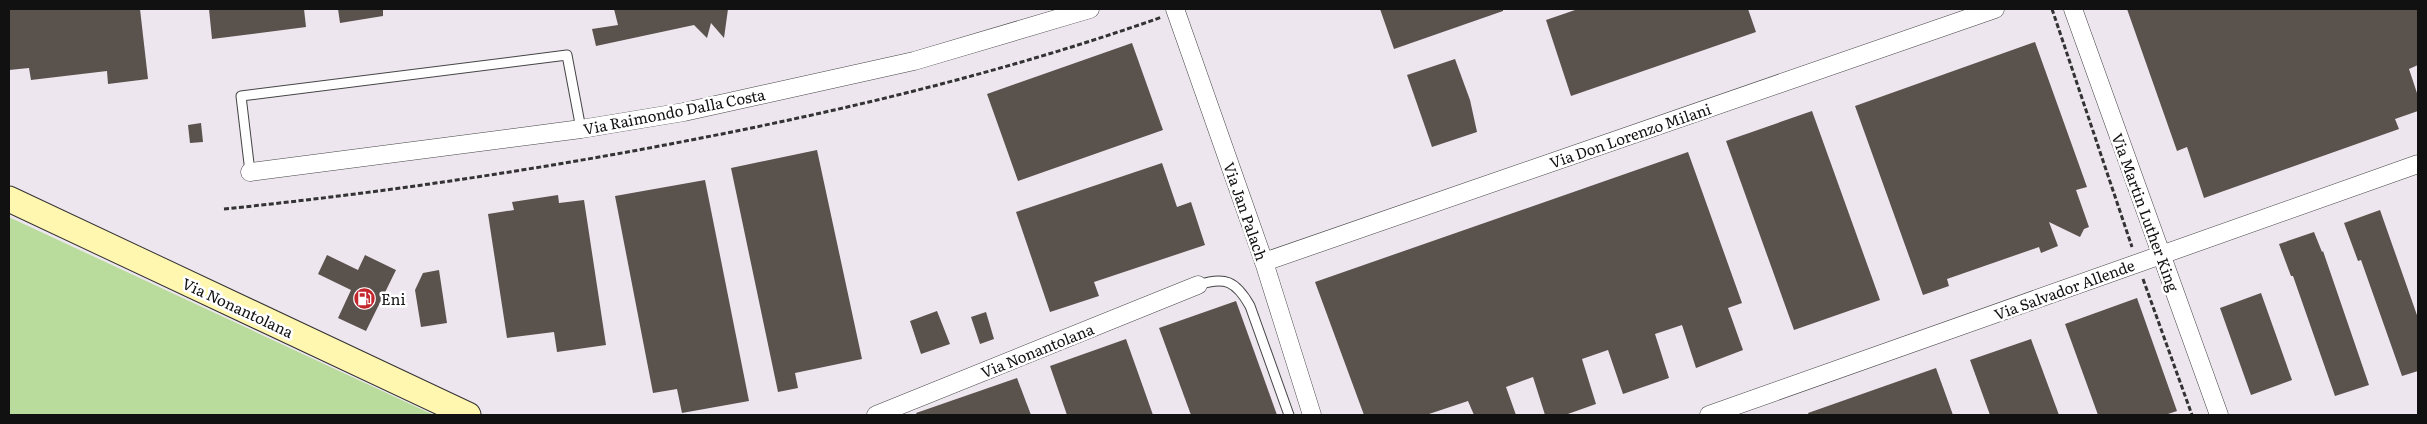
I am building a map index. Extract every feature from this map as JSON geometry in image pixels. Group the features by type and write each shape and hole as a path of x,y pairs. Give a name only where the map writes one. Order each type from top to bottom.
{"main road":[{"name":"Via Nonantolana","path":"9,199 468,415"}],"street":[{"name":"Via Raimondo Dalla Costa","path":"250,172 581,129 684,112 914,61 1090,9"},
{"name":"Via Don Lorenzo Milani","path":"1264,262 1995,9"},
{"name":"Via Martin Luther King","path":"2073,9 2219,415"},
{"name":"Via Jan Palach","path":"1175,10 1264,262 1312,415"},
{"name":"Via Salvador Allende","path":"1709,415 2418,164"},
{"name":"Via Nonantolana","path":"879,415 1198,285"}],"lane":[{"path":"250,172 241,96 567,55 581,129"},
{"path":"1198,285 1212,280 1226,280 1243,292 1250,306 1289,415"}],"path":[{"path":"2052,9 2192,415"},
{"path":"224,209 310,200 544,167 798,119 1042,57 1175,10"}],"shaded area":[{"path":"9,9 2418,9 2418,415 434,415 9,217"}],"green space":[{"path":"9,217 434,415 9,415"}],"building":[{"path":"9,9 140,9 148,79 108,84 107,71 31,80 29,68 9,70"},
{"path":"209,9 304,9 306,27 212,39"},
{"path":"338,9 383,9 383,16 340,23"},
{"path":"614,9 728,9 724,38 711,23 707,38 694,25 596,46 592,29 618,25"},
{"path":"1380,9 1503,9 1503,11 1394,49"},
{"path":"1578,9 1748,9 1756,32 1571,96 1546,20"},
{"path":"2127,9 2418,9 2418,65 2409,69 2418,96 2418,111 2395,119 2399,129 2204,198 2187,147 2177,151"},
{"path":"2035,42 2087,187 2076,190 2089,227 2084,229 2080,237 2049,222 2058,246 2041,253 2039,247 1947,279 1949,286 1923,295 1855,106"},
{"path":"1132,43 1163,130 1018,181 987,94"},
{"path":"1455,59 1470,100 1477,132 1432,147 1407,75"},
{"path":"1812,111 1880,300 1794,330 1726,141"},
{"path":"201,123 203,142 190,143 188,125"},
{"path":"817,150 862,359 795,373 798,388 778,392 731,168"},
{"path":"1688,152 1742,303 1728,308 1743,350 1696,368 1682,325 1655,334 1669,378 1623,394 1608,350 1582,359 1596,404 1565,415 1545,415 1533,377 1506,387 1516,415 1474,415 1468,401 1426,415 1364,415 1315,282"},
{"path":"1162,163 1177,207 1191,202 1205,245 1094,282 1099,296 1050,312 1016,212"},
{"path":"705,180 749,401 682,413 677,389 653,393 615,196"},
{"path":"558,195 559,203 584,200 606,345 557,352 554,332 507,338 488,214 514,210 512,202"},
{"path":"2380,210 2418,318 2418,371 2402,376 2361,260 2358,261 2344,223"},
{"path":"2314,232 2323,251 2369,385 2335,396 2293,276 2291,276 2279,244"},
{"path":"327,255 358,270 365,255 396,270 366,331 338,318 351,290 318,274"},
{"path":"439,270 447,323 421,327 415,290 423,273"},
{"path":"2261,293 2292,380 2251,395 2220,308"},
{"path":"2137,298 2177,411 2165,415 2098,415 2065,324"},
{"path":"1236,301 1277,415 1191,415 1159,328"},
{"path":"937,311 950,344 921,354 910,321"},
{"path":"986,312 994,339 980,344 971,317"},
{"path":"1126,339 1153,415 1067,415 1050,366"},
{"path":"2031,339 2059,415 1990,415 1970,360"},
{"path":"1936,368 1953,415 1809,415 1808,413"},
{"path":"1017,378 1031,415 917,415 916,413"}],"place":[{"name":"Eni","path":"365,298"}]}
